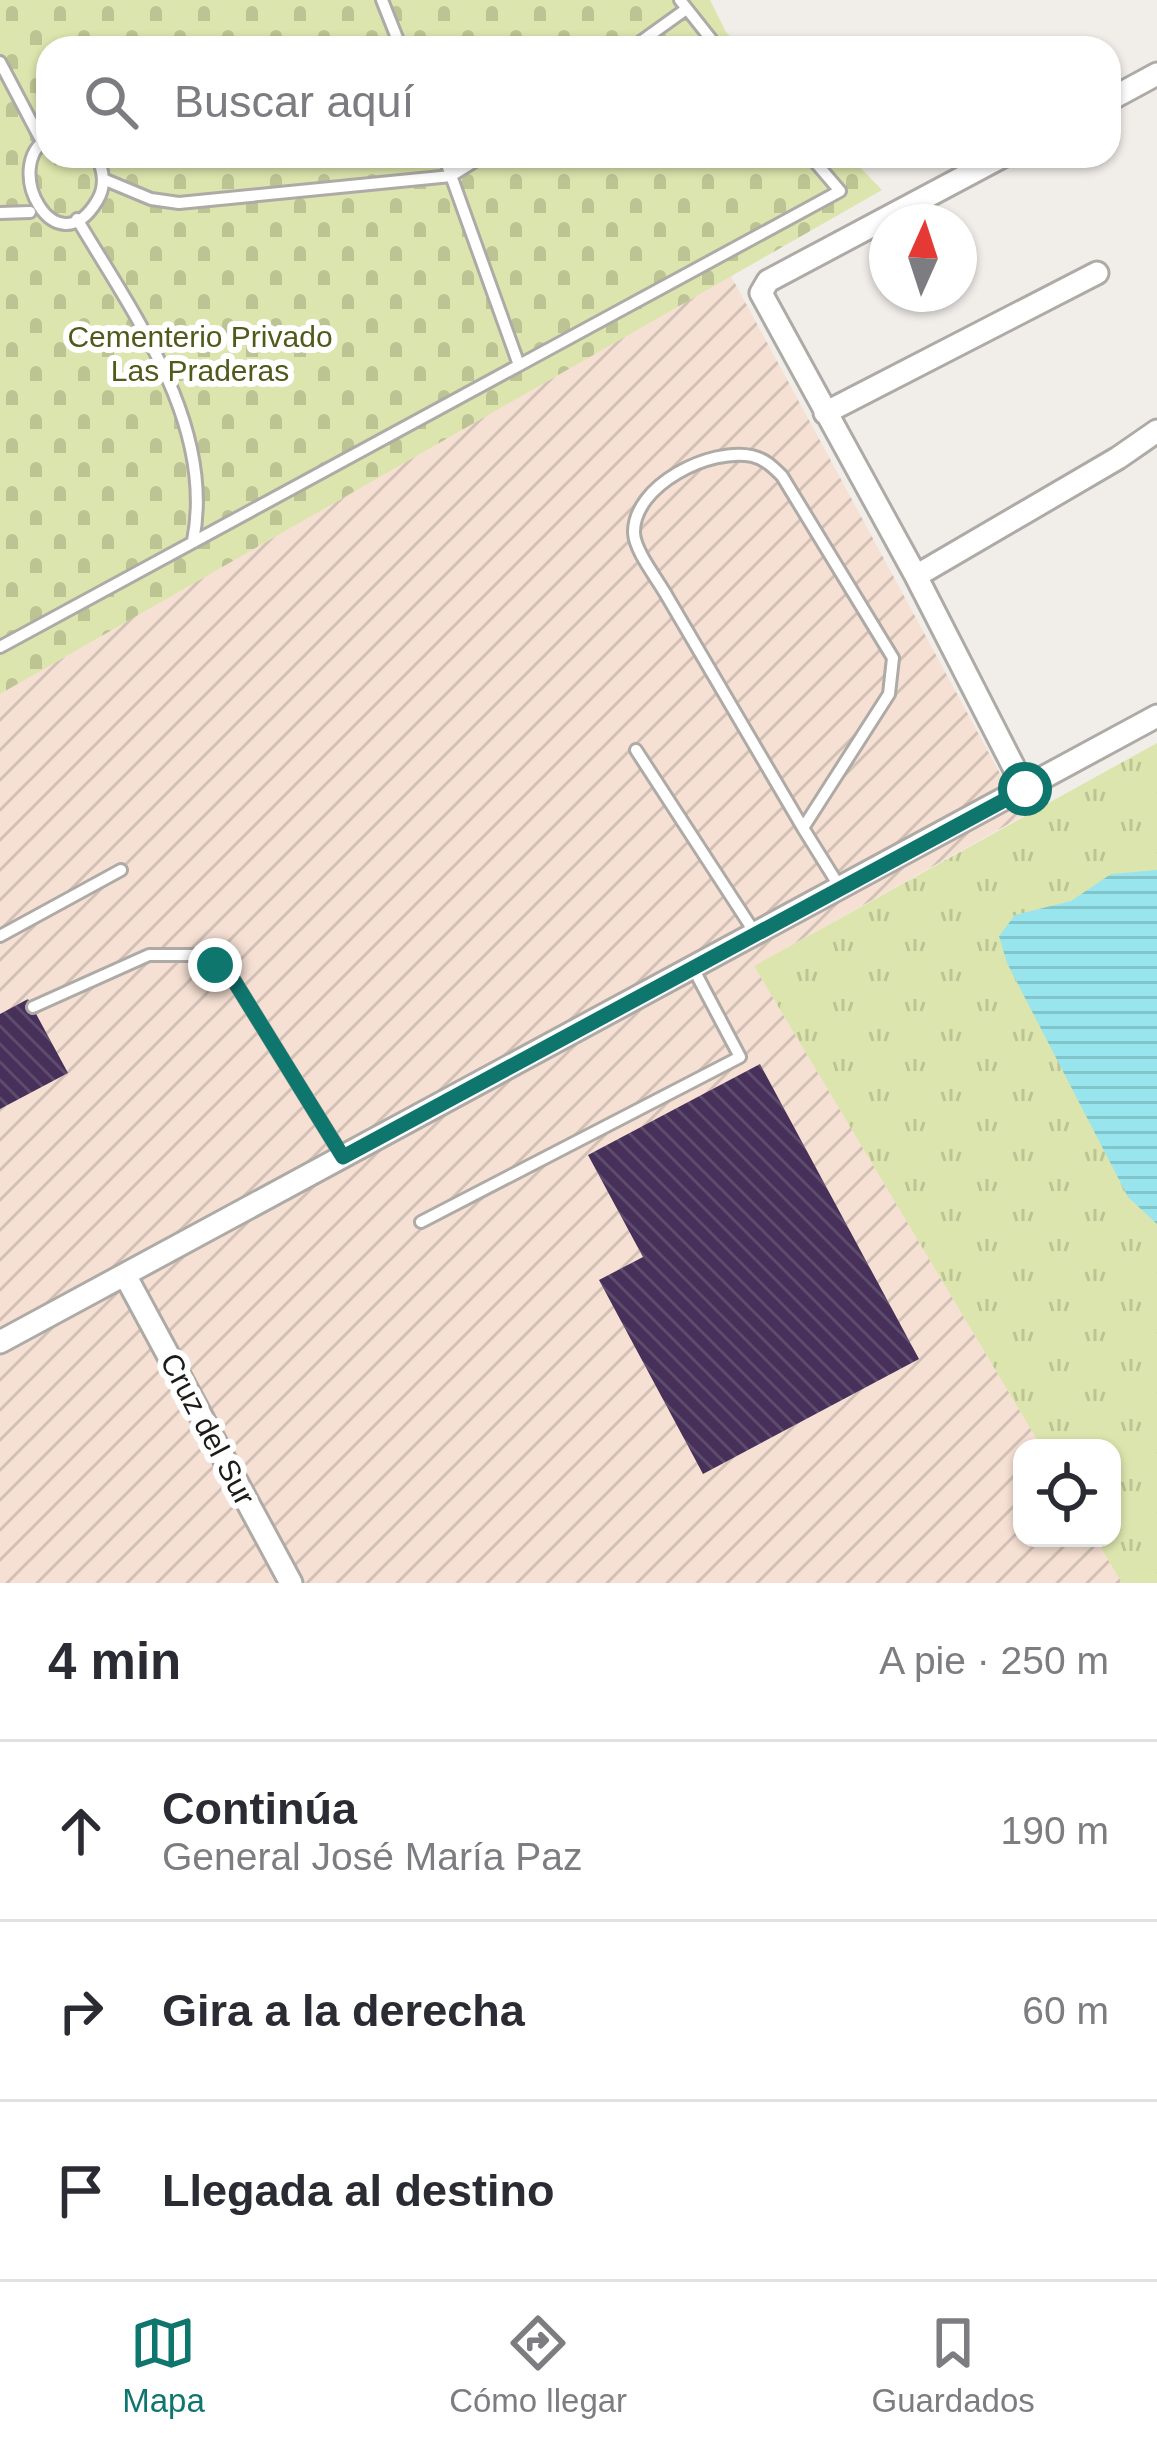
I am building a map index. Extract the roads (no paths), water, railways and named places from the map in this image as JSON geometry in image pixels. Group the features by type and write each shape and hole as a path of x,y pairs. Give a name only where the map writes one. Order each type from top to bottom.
{"street":[{"path":"1121,94 1157,74"},
{"path":"981,168 768,281 761,293 916,576 1025,789"},
{"path":"824,413 1097,272"},
{"path":"916,576 1118,458 1157,430"},
{"path":"0,1342 1157,716"},
{"name":"Cruz del Sur","path":"125,1275 291,1583"}],"lane":[{"path":"382,0 396,36"},
{"path":"646,36 683,5 708,36"},
{"path":"0,62 36,125"},
{"path":"16,173 20,159 36,146"},
{"path":"0,213 30,212 52,222 77,220 96,203 104,178 100,168"},
{"path":"449,168 519,365"},
{"path":"104,178 151,199 179,203 452,176 465,168"},
{"path":"0,647 840,190 821,168"},
{"path":"16,187 30,212"},
{"path":"77,220 145,336 175,398 196,480 198,518 193,542"},
{"path":"803,828 890,694 893,658 782,476 769,463 750,455 699,460 657,488 638,513 634,537 803,828 841,889"},
{"path":"636,750 756,934"},
{"path":"0,936 121,870"},
{"path":"33,1007 148,956 197,955 228,971 343,1157"},
{"path":"421,1222 740,1057 694,968"}],"water":[{"path":"1157,870 1157,1224 1128,1197 1007,963 999,936 1015,915 1071,901 1111,874"}],"park label":[{"name":"Cementerio Privado Las Praderas","path":"200,353"}]}
